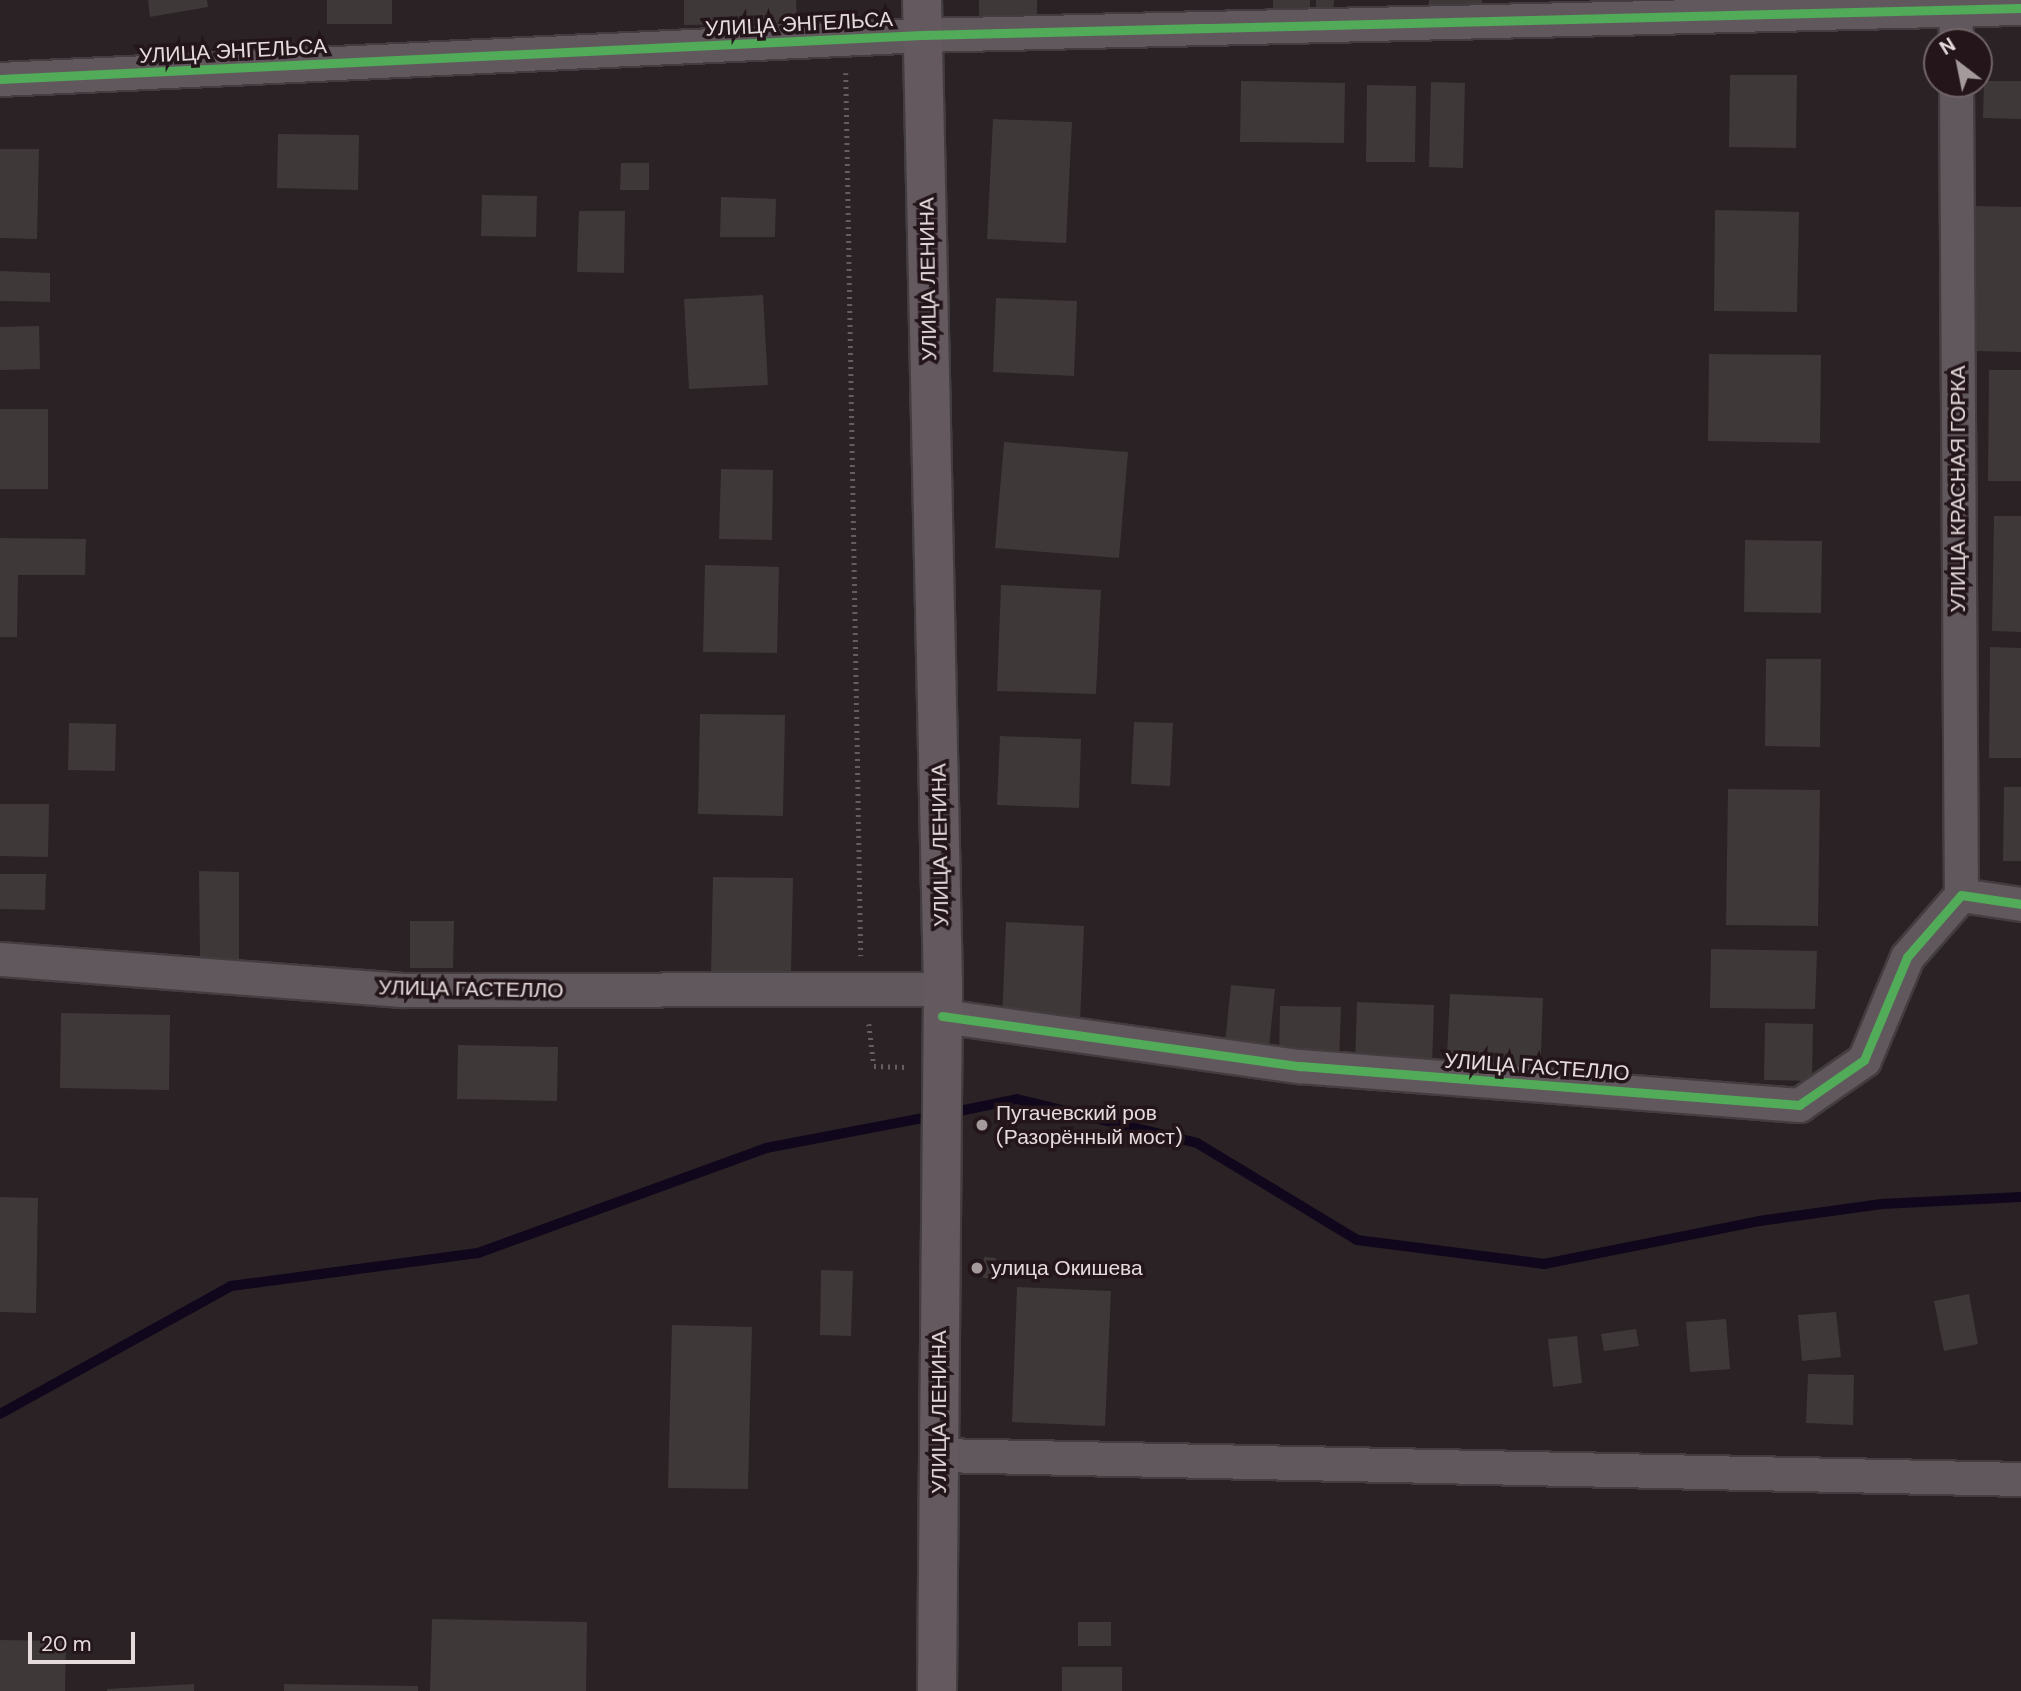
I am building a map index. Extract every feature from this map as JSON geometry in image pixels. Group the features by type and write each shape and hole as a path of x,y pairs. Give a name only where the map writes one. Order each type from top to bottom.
{"main road":[{"name":"УЛИЦА ЛЕНИНА","path":"922,18 943,1002 937,1691"}],"street":[{"name":"УЛИЦА ЭНГЕЛЬСА","path":"0,79 846,40 922,18 1955,4 2021,8"},
{"path":"1955,4 1955,28"},
{"name":"УЛИЦА КРАСНАЯ ГОРКА","path":"1956,98 1961,895"},
{"path":"1961,895 2021,904"},
{"name":"УЛИЦА ГАСТЕЛЛО","path":"0,960 402,990 864,989 1300,1066 1799,1105 1864,1060 1907,957 1961,895"},
{"path":"939,1455 2021,1479"}],"path":[{"path":"846,40 856,916 874,1066 913,1067 913,1081"}],"building":[{"path":"148,0 207,0 208,7 150,17"},
{"path":"327,0 392,0 392,24 327,24"},
{"path":"684,0 796,0 797,23 684,25"},
{"path":"979,0 1037,0 1037,17 979,16"},
{"path":"1273,0 1310,0 1310,13 1273,12"},
{"path":"1316,0 1334,0 1333,15 1316,15"},
{"path":"1429,0 1482,0 1482,12 1429,11"},
{"path":"1730,75 1797,75 1796,148 1729,147"},
{"path":"1241,81 1345,83 1344,143 1240,142"},
{"path":"1993,81 2021,81 2021,119 1983,118 1984,98 1993,98"},
{"path":"1431,82 1465,83 1463,168 1429,167"},
{"path":"1367,85 1416,86 1415,162 1366,162"},
{"path":"993,119 1072,122 1066,243 987,239"},
{"path":"278,134 359,135 358,190 277,188"},
{"path":"0,149 39,149 37,239 0,238"},
{"path":"621,163 649,163 649,190 620,190"},
{"path":"482,195 537,196 536,237 481,236"},
{"path":"721,197 776,199 775,237 720,237"},
{"path":"1973,206 2021,207 2021,352 1971,351"},
{"path":"1715,210 1799,212 1797,312 1714,311"},
{"path":"579,211 625,211 624,273 577,272"},
{"path":"0,271 50,273 50,302 0,301"},
{"path":"763,295 768,385 689,389 684,299"},
{"path":"996,298 1077,301 1074,376 993,372"},
{"path":"39,326 40,369 0,370 0,327"},
{"path":"1709,354 1821,355 1820,443 1708,441"},
{"path":"1989,370 2021,370 2021,481 1988,481"},
{"path":"0,409 48,409 48,489 0,489"},
{"path":"1004,442 1128,452 1119,558 995,548"},
{"path":"721,469 773,470 772,540 719,539"},
{"path":"1994,516 2021,516 2021,632 1992,631"},
{"path":"0,538 86,539 85,575 18,575 17,637 0,637"},
{"path":"1745,540 1822,541 1821,613 1744,612"},
{"path":"705,565 779,567 777,653 703,652"},
{"path":"1001,585 1101,590 1096,694 997,691"},
{"path":"1990,647 2021,648 2021,758 1989,758"},
{"path":"1766,659 1821,659 1820,747 1765,746"},
{"path":"700,714 785,715 783,816 698,814"},
{"path":"1134,722 1173,723 1170,786 1131,784"},
{"path":"69,723 116,724 115,771 68,770"},
{"path":"1000,736 1081,739 1079,808 997,805"},
{"path":"2004,787 2021,787 2021,861 2003,861"},
{"path":"1728,789 1820,790 1818,926 1726,925"},
{"path":"0,804 49,804 48,857 0,856"},
{"path":"199,871 239,872 239,961 200,961"},
{"path":"0,874 46,874 45,910 0,909"},
{"path":"713,877 793,878 791,974 711,973"},
{"path":"410,921 454,921 453,968 410,968"},
{"path":"1006,922 1084,926 1080,1024 1002,1021"},
{"path":"1711,949 1817,951 1815,1009 1710,1008"},
{"path":"1231,985 1275,989 1269,1047 1225,1043"},
{"path":"1450,994 1543,998 1540,1078 1446,1074"},
{"path":"1357,1002 1434,1005 1432,1066 1355,1064"},
{"path":"1280,1006 1341,1007 1339,1063 1279,1062"},
{"path":"61,1013 170,1015 169,1090 60,1088"},
{"path":"1765,1023 1813,1024 1812,1081 1764,1080"},
{"path":"458,1045 558,1047 557,1101 457,1099"},
{"path":"0,1197 38,1198 36,1313 0,1312"},
{"path":"984,1257 996,1258 995,1278 983,1278"},
{"path":"821,1270 853,1271 851,1336 820,1335"},
{"path":"1017,1287 1111,1291 1105,1426 1012,1422"},
{"path":"1969,1294 1978,1344 1944,1351 1934,1301"},
{"path":"1836,1312 1841,1357 1802,1361 1798,1315"},
{"path":"1726,1319 1730,1369 1690,1372 1686,1322"},
{"path":"672,1325 752,1327 748,1489 668,1488"},
{"path":"1636,1329 1639,1346 1604,1351 1601,1334"},
{"path":"1577,1336 1582,1383 1553,1387 1548,1339"},
{"path":"1808,1374 1854,1375 1853,1425 1806,1423"},
{"path":"432,1619 587,1622 586,1691 430,1691"},
{"path":"1078,1622 1111,1622 1111,1646 1078,1646"},
{"path":"0,1640 66,1641 65,1691 0,1691"},
{"path":"1062,1667 1122,1667 1122,1691 1062,1691"},
{"path":"194,1684 194,1691 107,1691 107,1689"},
{"path":"284,1684 418,1686 418,1691 284,1691"}],"waterway":[{"path":"950,1113 1017,1099 1197,1143 1357,1240 1544,1264 1759,1221 1882,1204 2021,1197"},
{"path":"0,1414 231,1286 478,1253 766,1148 934,1116"}],"cycle path":[{"path":"0,79 922,35 2021,8"},
{"path":"942,1016 1300,1066 1799,1105 1864,1060 1907,957 1961,895 2021,904"}],"place":[{"name":"Пугачевский ров (Разорённый мост)","path":"982,1125"},
{"name":"улица Окишева","path":"977,1268"}]}
